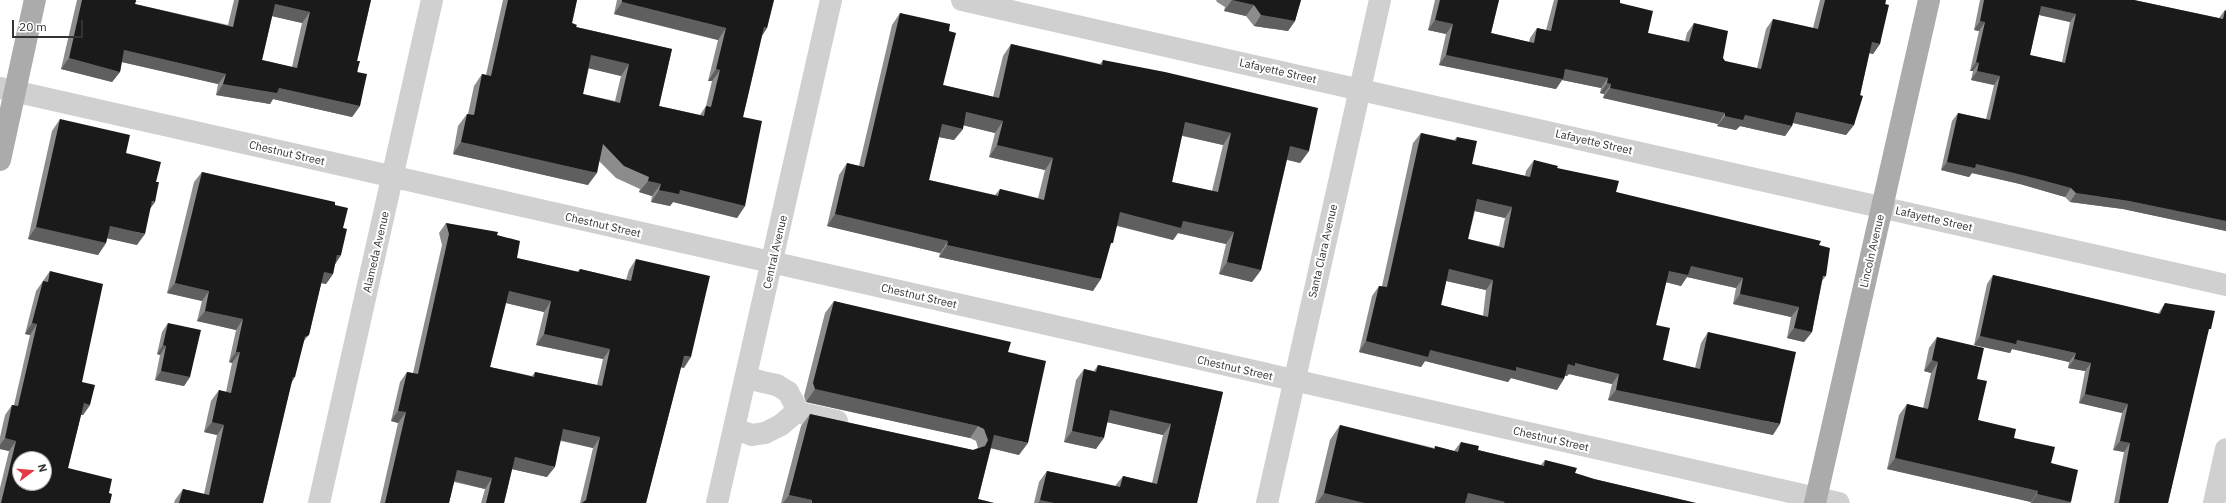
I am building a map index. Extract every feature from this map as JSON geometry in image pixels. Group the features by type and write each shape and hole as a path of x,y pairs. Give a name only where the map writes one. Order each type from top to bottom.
{"main road":[{"path":"0,160 8,89 35,0"},
{"name":"Lincoln Avenue","path":"1815,500 1929,0"}],"street":[{"name":"Alameda Avenue","path":"319,503 432,0"},
{"name":"Central Avenue","path":"717,503 831,0"},
{"name":"Lafayette Street","path":"962,0 2226,285"},
{"name":"Santa Clara Avenue","path":"1267,503 1380,0"},
{"name":"Chestnut Street","path":"8,89 392,178 772,262 1815,500 1839,503"},
{"path":"746,378 777,385 788,392 794,403 796,412"},
{"path":"796,412 858,426"},
{"path":"734,429 752,435 765,433 781,425 796,412"},
{"path":"2214,503 2226,450"}],"building":[{"path":"82,0 136,0 135,4 233,27 239,0 371,0 357,61 360,61 357,72 367,74 360,106 279,88 277,93 223,84 226,74 124,50 120,72 69,58","holes":["275,4 310,12 297,68 262,60"]},
{"path":"508,0 577,0 572,23 577,25 576,27 672,49 659,106 704,116 706,106 711,107 720,70 716,69 726,28 622,2 622,0 774,0 767,28 764,27 743,117 762,121 745,206 680,190 679,194 659,190 661,184 648,181 649,177 624,166 603,144 597,173 461,142 467,114 474,115 482,74 491,76","holes":["591,55 629,64 620,103 583,94"]},
{"path":"1232,0 1301,0 1295,21 1261,15 1254,5"},
{"path":"1440,0 1499,0 1491,33 1534,43 1537,28 1551,31 1558,0 1620,0 1620,3 1653,11 1648,33 1689,42 1694,23 1728,31 1723,58 1725,61 1761,69 1773,19 1818,29 1825,0 1886,0 1885,4 1889,5 1880,44 1872,42 1860,95 1863,96 1854,125 1796,112 1792,126 1745,115 1743,120 1725,116 1725,113 1610,88 1611,84 1607,83 1608,78 1565,69 1563,79 1446,55 1453,24 1435,20"},
{"path":"1984,0 2134,0 2223,19 2225,10 2226,221 2129,201 2076,193 2071,188 1976,164 1975,168 1947,162 1958,113 1990,120 2000,76 1977,71 1979,63 1976,62 1985,22 1980,21","holes":["2041,6 2076,14 2065,63 2030,55"]},
{"path":"900,13 950,24 949,31 956,33 943,85 999,98 1011,44 1102,65 1103,60 1165,72 1318,108 1309,151 1290,146 1261,270 1227,262 1234,232 1183,221 1181,228 1120,212 1113,243 1111,243 1101,279 947,245 948,241 835,214 847,163 864,167","holes":["966,112 1003,121 997,145 1053,158 1044,200 1000,189 998,196 929,180 942,124 963,129","1185,122 1231,133 1218,192 1172,182"]},
{"path":"60,119 130,135 126,153 161,162 156,182 159,182 155,202 152,201 145,234 110,226 106,243 36,227"},
{"path":"1421,133 1456,141 1457,137 1477,141 1472,164 1530,177 1534,160 1558,166 1557,168 1619,181 1616,192 1821,241 1819,245 1830,248 1826,276 1823,276 1812,332 1794,328 1799,307 1740,294 1743,278 1691,266 1688,275 1669,271 1656,325 1670,328 1663,360 1700,369 1708,332 1796,352 1780,424 1616,390 1619,374 1575,363 1575,366 1568,364 1564,379 1516,367 1516,371 1430,350 1428,357 1366,341 1379,286 1387,287","holes":["1477,199 1512,207 1504,248 1468,239","1449,269 1493,280 1488,317 1441,305"]},
{"path":"202,172 335,202 335,205 348,208 343,228 347,229 341,255 337,255 333,274 324,272 309,335 305,337 295,377 293,377 263,503 179,503 183,489 209,495 224,425 212,422 219,390 231,393 240,352 236,352 243,319 205,311 209,291 175,283"},
{"path":"446,223 498,232 497,235 520,241 517,258 579,272 580,269 631,281 636,259 710,276 691,357 684,356 646,503 582,503 586,500 600,437 563,429 555,467 515,457 504,503 486,503 492,478 457,470 449,503 385,503 406,412 398,411 407,372 418,374 449,234","holes":["509,291 551,301 544,334 610,349 602,386 535,372 534,377 490,367"]},
{"path":"50,271 103,284 82,382 95,385 90,405 84,403 68,468 112,479 109,493 112,494 110,503 1,503 12,458 12,491 52,491 52,451 14,451 16,441 5,438 12,405 18,406 37,324 32,323 43,281 48,282"},
{"path":"1993,275 2160,314 2165,303 2215,311 2211,329 2209,329 2168,503 2119,503 2130,443 2120,441 2128,404 2085,394 2091,363 2074,359 2076,353 2017,340 2016,344 1980,336"},
{"path":"834,301 1011,342 1008,352 1046,361 1028,443 994,435 978,499 994,503 812,503 812,500 789,495 810,414 973,450 985,446 988,440 984,429 978,426 815,389 813,383"},
{"path":"168,323 201,330 190,377 161,371 166,346 163,345"},
{"path":"1937,337 1984,348 1977,379 1987,381 1978,420 2016,429 2014,438 2055,447 2051,463 2078,470 2071,502 2037,494 2038,491 1895,458 1907,404 1928,409 1938,362 1932,360"},
{"path":"1098,365 1223,392 1197,503 1054,503 1040,500 1047,471 1120,487 1123,476 1157,484 1171,424 1110,410 1104,438 1072,431 1084,369 1096,372"},
{"path":"1340,425 1435,449 1435,446 1458,452 1461,442 1479,446 1478,450 1544,466 1545,460 1577,468 1575,473 1594,479 1696,503 1504,503 1505,502 1468,493 1465,503 1364,503 1324,493"}]}
